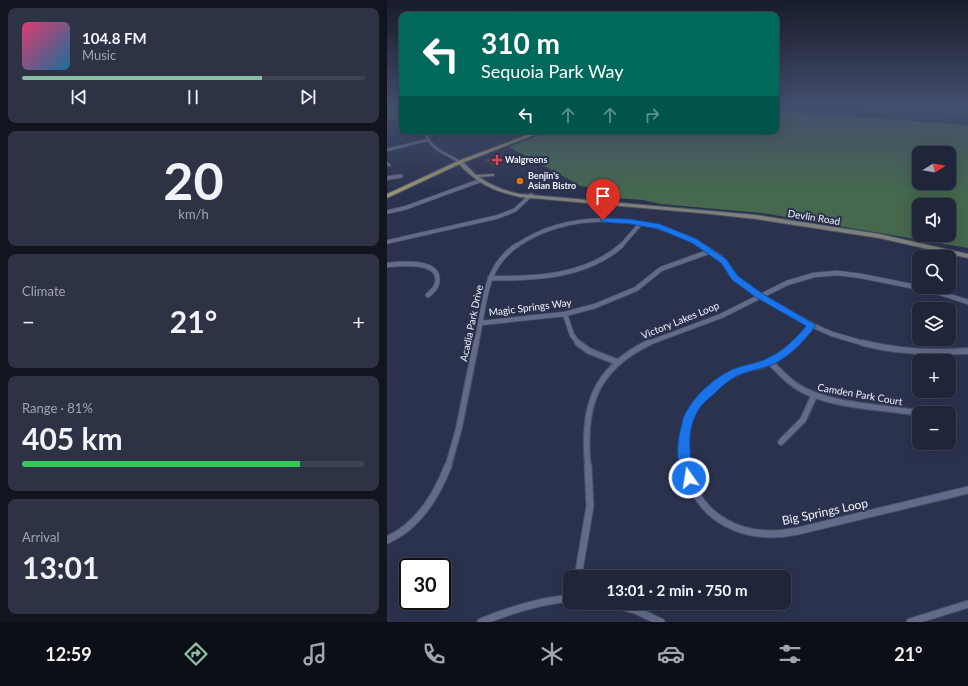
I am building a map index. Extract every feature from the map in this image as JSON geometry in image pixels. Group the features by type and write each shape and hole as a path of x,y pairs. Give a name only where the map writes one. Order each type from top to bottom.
{"main road":[{"path":"387,192 458,161 525,135"},
{"path":"387,196 458,161 531,135"},
{"name":"Devlin Road","path":"458,161 479,178 500,190 530,196 734,214 868,234 968,256"},
{"name":"Devlin Road","path":"479,178 507,190 530,196"}],"street":[{"path":"426,135 427,140 458,161"},
{"path":"387,150 427,140"},
{"path":"387,178 401,176"},
{"path":"387,212 405,208 479,178"},
{"path":"387,242 497,217 515,210 530,196"},
{"name":"Acadia Park Drive","path":"387,540 404,531 418,519 433,499 447,472 454,451 469,372 481,322 486,289 490,278 497,265 507,253 537,234 573,223 593,221 613,220 660,227 679,234 711,251 724,261 735,278 760,296 811,325 854,341 878,346 929,353 968,352"},
{"path":"490,278 529,278 573,270 590,264 606,257 620,247 641,223"},
{"name":"Magic Springs Way","path":"481,322 565,314 595,306 636,289 661,269 711,251"},
{"path":"387,265 421,265 428,266 435,270 438,277 438,284 428,295"},
{"name":"Victory Lakes Loop","path":"580,570 589,509 585,458 585,433 588,414 594,395 602,380 617,362 646,344 666,335 722,316 800,277 829,273 868,277 942,293 968,302"},
{"path":"565,314 571,335 576,342 585,349 617,362"},
{"name":"Big Springs Loop","path":"811,325 802,338 770,362 736,372 721,381 698,402 690,415 683,445 684,460 694,493 706,510 726,523 751,532 774,534 801,530 968,490"},
{"name":"Camden Park Court","path":"770,362 794,384 814,396 831,400 912,412"},
{"path":"781,442 803,420 814,396"},
{"path":"481,622 523,606 543,601 563,599"},
{"path":"909,622 968,604"},
{"path":"635,610 661,622"}],"green space":[{"path":"539,135 968,135 968,248 933,242 956,242 956,198 912,198 912,238 762,213 602,197 604,191 601,193 587,190 588,187 581,186 509,147"}],"building":[{"name":"Walgreens","path":"501,155 510,160 493,165 484,160"}],"place":[{"name":"Walgreens","path":"497,160"},
{"name":"Benjin's Asian Bistro","path":"520,181"}],"route":[{"path":"603,220 630,221 660,227 695,241 724,261 735,278 760,296 811,325 802,338 770,362 736,372 721,381 698,402 690,415 683,445 684,460 689,478"}]}
